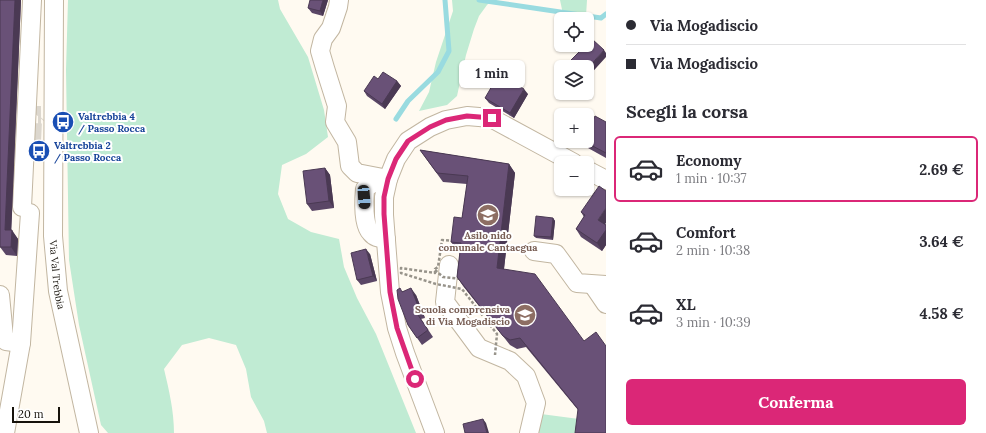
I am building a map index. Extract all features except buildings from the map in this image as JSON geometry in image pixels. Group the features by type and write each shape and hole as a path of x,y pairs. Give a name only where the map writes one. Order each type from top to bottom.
{"street":[{"path":"5,433 21,343 26,210 26,124 32,0"},
{"name":"Via Val Trebbia","path":"54,0 47,115 53,236 58,291 89,433"},
{"path":"339,0 331,28 323,39 320,50 324,68 338,106 335,122 347,142 350,166 357,173 388,179"},
{"path":"388,179 396,159 408,141 430,127 446,120 467,116 492,118 561,156"},
{"path":"594,174 606,180"},
{"path":"388,179 372,184 365,189 364,197 366,227 371,234 377,238 388,231 390,292 397,328 435,433"},
{"path":"534,251 556,254 577,283 600,285 606,304"},
{"path":"442,267 445,302 479,348 510,361 526,376 536,402 529,433"},
{"path":"0,295 4,337 6,341 21,343"}],"path":[{"path":"442,267 438,267 442,240 457,241"},
{"path":"442,267 443,277 464,280"},
{"path":"442,267 435,273 402,268 401,273 436,284 462,289 497,334 495,355"}],"green space":[{"path":"68,0 278,0 280,9 308,57 324,110 328,137 306,154 282,165 278,194 288,219 311,232 339,239 344,267 357,298 376,334 416,433 267,433 264,421 251,397 246,369 236,345 209,338 182,345 164,369 172,409 174,433 108,433 101,425 79,325 69,260 66,70"},
{"path":"452,0 492,0 479,16 474,29 466,55 457,96 447,105 419,111 429,92 436,62 453,11"},
{"path":"560,0 587,0 586,12 563,12"},
{"path":"541,414 579,419 577,433 538,433"}],"waterway":[{"path":"396,119 408,101 438,72 449,51 445,0"},
{"path":"479,0 601,18 606,14"}],"tunnel":[{"path":"32,141 33,121 38,115 41,115"}],"place":[{"name":"Valtrebbia 4 / Passo Rocca","path":"63,122"},
{"name":"Valtrebbia 2 / Passo Rocca","path":"39,151"},
{"name":"Asilo nido comunale Cantaegua","path":"488,215"},
{"name":"Scuola comprensiva di Via Mogadiscio","path":"525,315"}],"route":[{"path":"415,379 397,328 390,292 384,214 384,197 388,179 396,159 408,141 430,127 446,120 467,116 492,118"}]}
